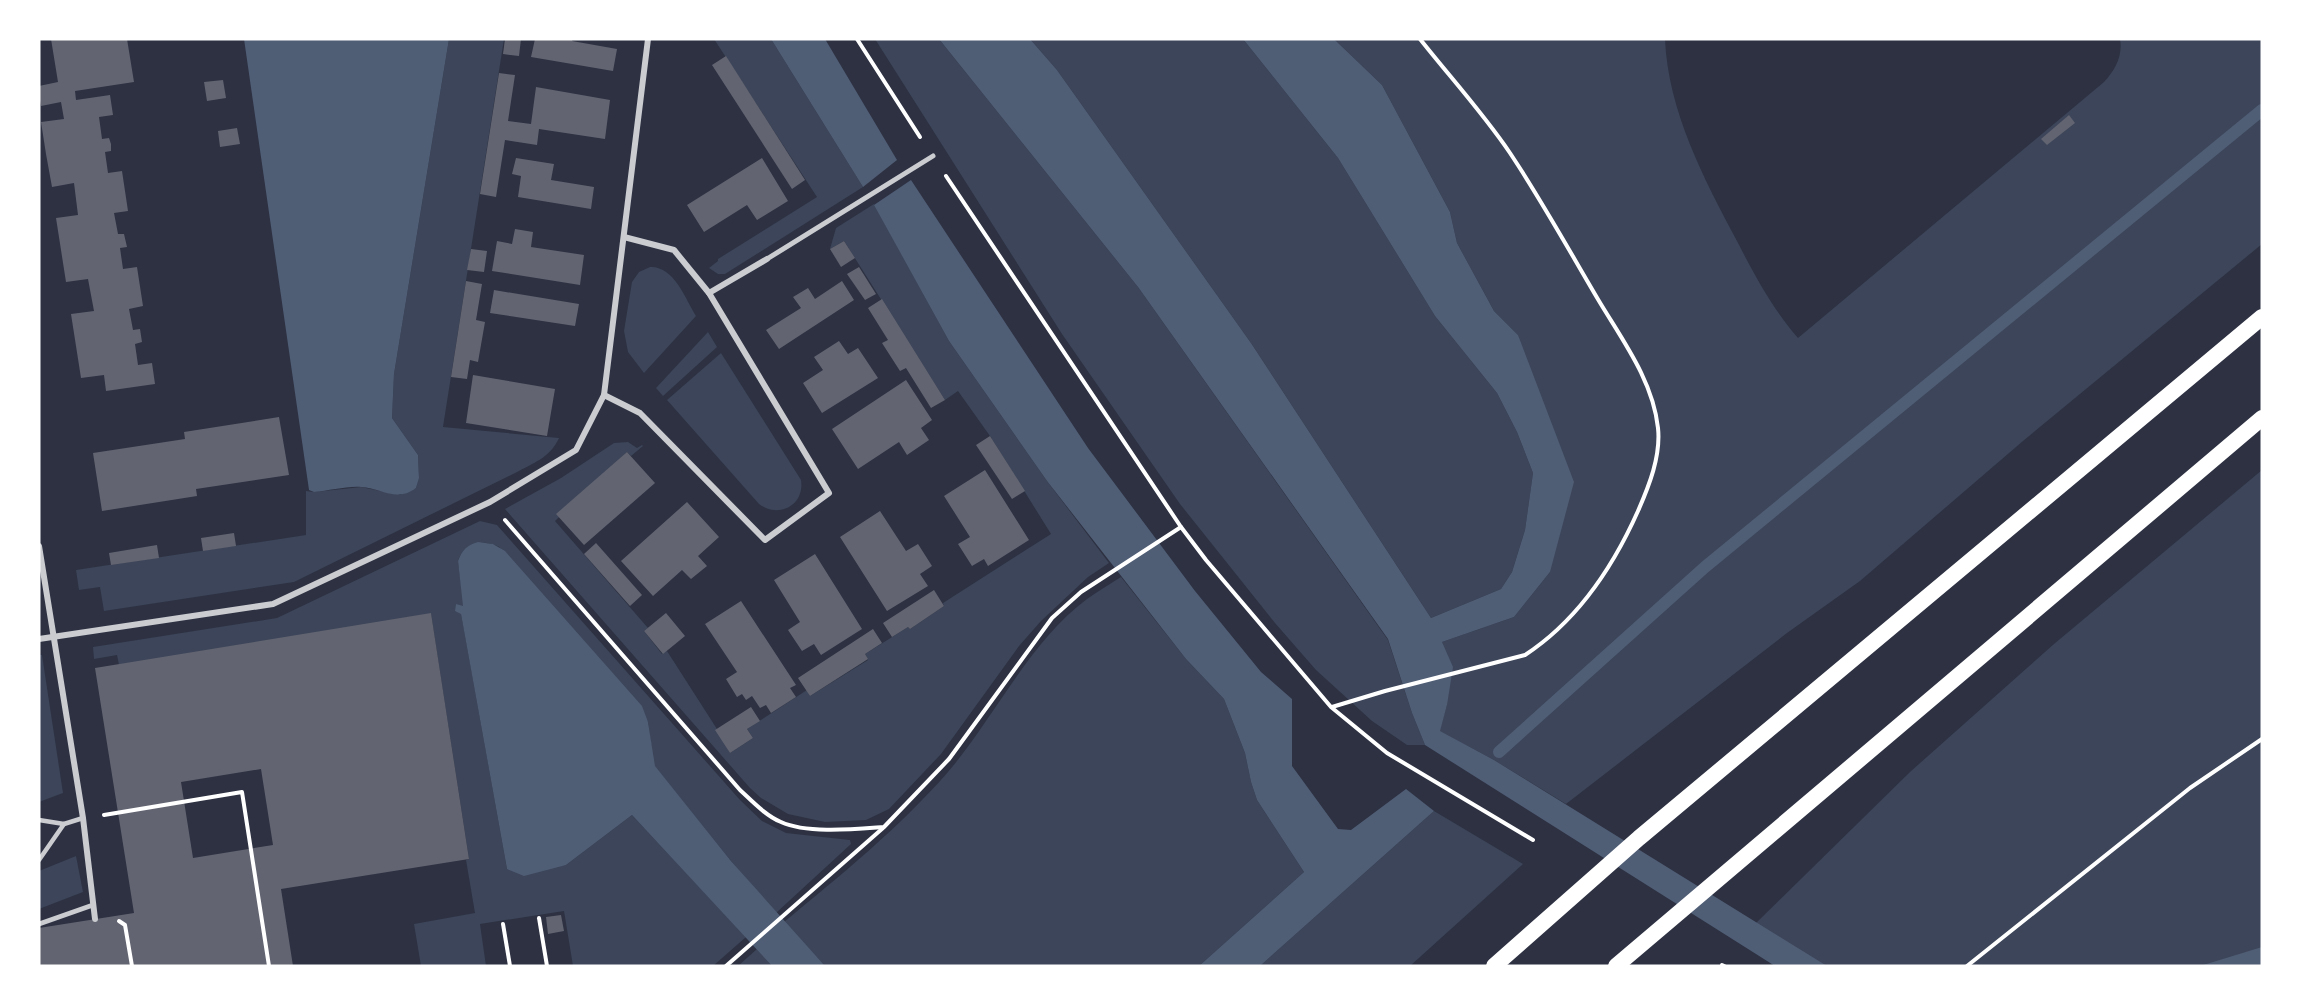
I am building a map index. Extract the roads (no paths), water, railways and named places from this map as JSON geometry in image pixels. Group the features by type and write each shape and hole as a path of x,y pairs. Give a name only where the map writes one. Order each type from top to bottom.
{"highway":[{"path":"1494,966 1639,837 2262,317"},
{"path":"1616,966 2262,418"}],"street":[{"path":"39,639 273,604 490,502 576,450 604,395 648,39"},
{"path":"709,293 933,156"},
{"path":"604,395 640,413 765,540 829,493 709,293 674,250 624,237"},
{"path":"39,546 83,818 95,919"},
{"path":"39,924 93,905"}],"lane":[{"path":"39,820 64,825 83,818"},
{"path":"39,860 64,825"}],"waterway":[{"path":"1499,752 1705,567 2262,110"}]}
